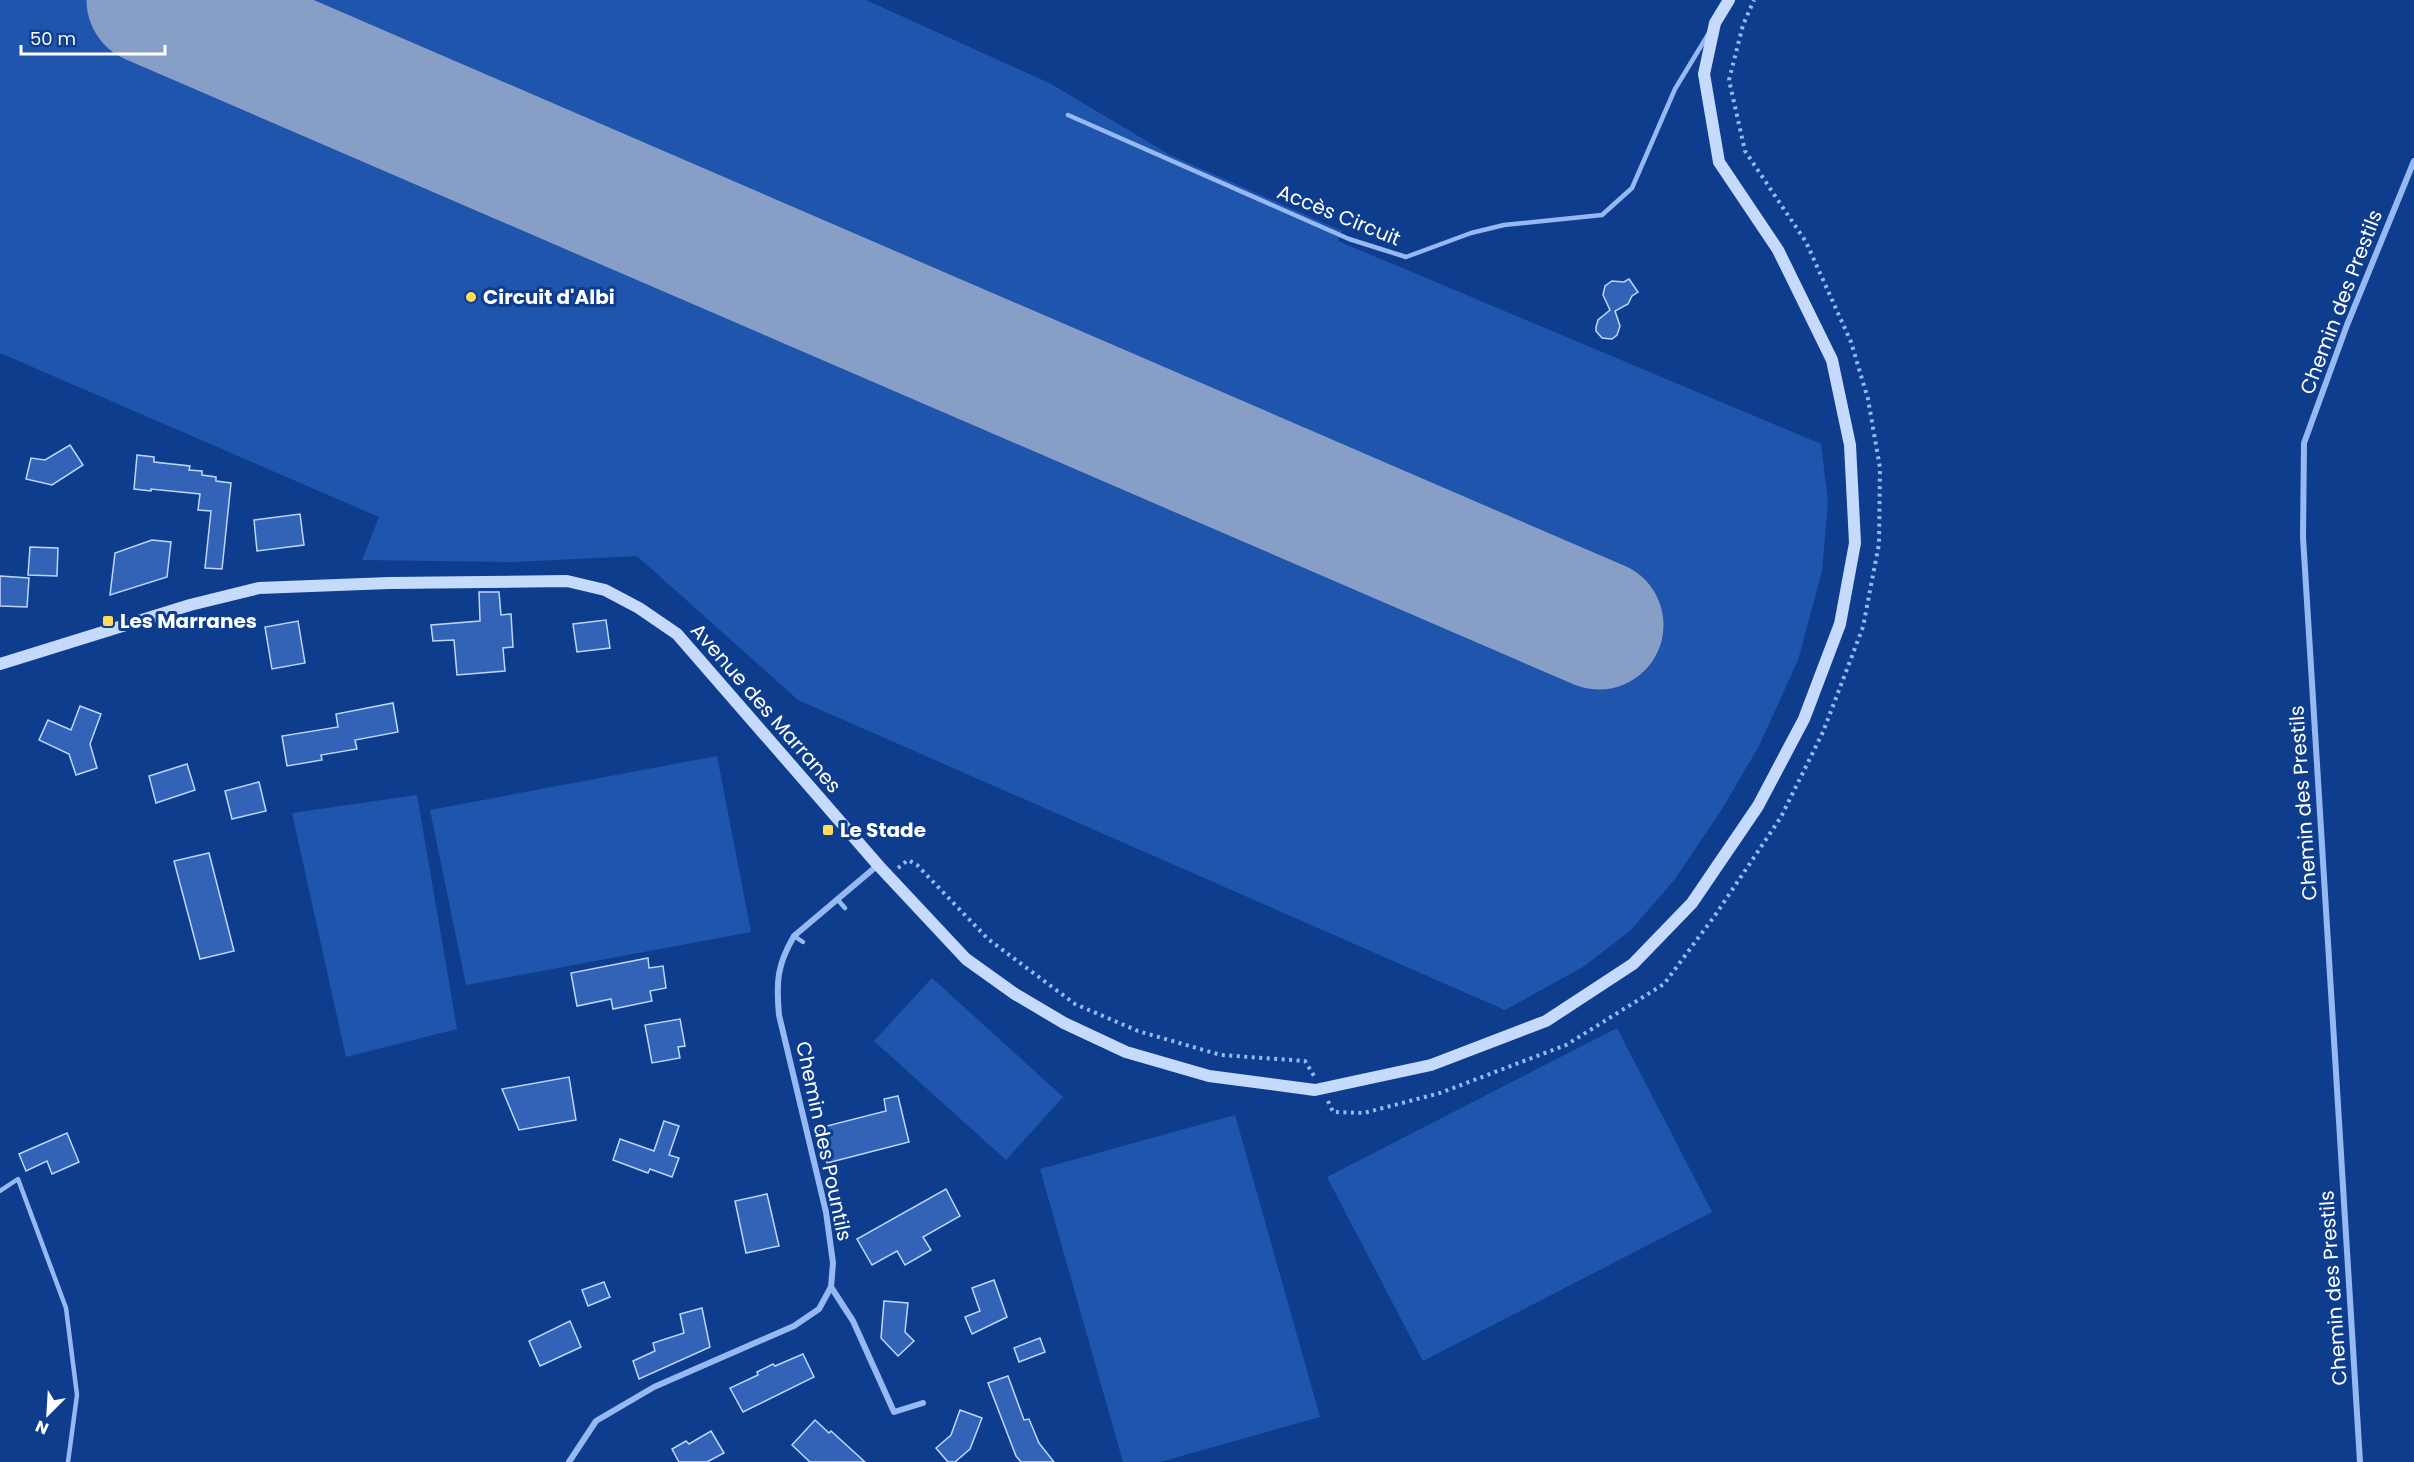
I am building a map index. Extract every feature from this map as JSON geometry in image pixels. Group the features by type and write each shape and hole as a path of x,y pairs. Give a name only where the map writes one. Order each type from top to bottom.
{"street":[{"name":"Avenue des Marranes","path":"0,664 190,605 259,588 389,583 567,581 605,590 639,608 677,634 878,865 966,958 1015,994 1064,1023 1126,1052 1209,1076 1314,1090 1431,1065 1546,1021 1633,964 1692,903 1758,806 1804,719 1840,624 1855,543 1850,445 1832,360 1778,250 1719,162 1704,74 1714,23 1729,0"},
{"name":"Chemin des Prestils","path":"2360,1462 2303,537 2304,443 2347,325 2414,161"},
{"name":"Chemin des Pountils","path":"831,1287 833,1263 826,1212 779,1015 776,983 786,951 794,936 836,898 878,865"},
{"path":"569,1462 596,1421 654,1387 794,1326 819,1309 831,1287 854,1321 894,1412 923,1403"}],"lane":[{"name":"Accès Circuit","path":"1068,115 1349,239 1406,257 1471,233 1504,225 1602,215 1632,188 1675,89 1714,23"},
{"path":"836,898 845,908"},
{"path":"794,936 803,942"},
{"path":"0,1191 18,1179 66,1308 77,1395 68,1462"}],"path":[{"path":"888,876 908,860 917,865 988,939 1076,1004 1138,1031 1221,1055 1305,1061 1333,1112 1364,1113 1440,1093 1566,1045 1664,984 1716,915 1781,817 1823,732 1863,627 1879,544 1880,468 1868,399 1851,342 1806,242 1745,151 1729,80 1743,25 1754,0"}],"shaded area":[{"path":"0,0 866,0 1051,84 1170,155 1342,231 1338,241 1821,444 1828,502 1822,571 1798,660 1759,746 1722,809 1675,879 1631,930 1583,967 1505,1010 798,700 637,556 514,562 362,560 379,517 0,353","holes":["944,294 1617,584 1580,667 911,376"]},
{"path":"717,756 751,932 466,985 430,810"},
{"path":"417,795 457,1029 346,1057 292,813"},
{"path":"932,978 1063,1097 1006,1160 874,1041"},
{"path":"1617,1028 1712,1212 1423,1361 1327,1177"},
{"path":"1235,1115 1320,1417 1160,1462 1123,1462 1040,1169"}],"building":[{"path":"1629,279 1638,292 1632,296 1628,304 1615,311 1620,326 1617,335 1612,339 1602,338 1596,331 1596,327 1598,320 1610,310 1603,295 1605,286 1612,281 1624,282"},
{"path":"70,445 83,465 52,485 26,479 31,458 45,460"},
{"path":"137,455 154,457 154,462 190,466 189,470 202,471 202,475 216,477 216,481 231,483 222,569 205,568 211,511 198,510 200,494 134,489"},
{"path":"300,514 304,545 257,551 254,520"},
{"path":"152,540 171,542 167,577 110,595 115,553"},
{"path":"30,547 58,548 57,576 28,575"},
{"path":"0,576 29,578 27,607 0,606"},
{"path":"479,592 499,592 501,615 511,614 513,647 503,648 505,671 457,675 454,640 433,641 431,625 480,621"},
{"path":"606,620 610,648 577,652 573,624"},
{"path":"298,621 305,663 272,669 265,627"},
{"path":"393,703 398,732 355,740 357,749 321,755 322,760 287,766 282,736 338,727 336,714"},
{"path":"80,706 101,714 90,744 97,768 76,775 69,754 39,740 48,720 71,730"},
{"path":"187,764 195,790 156,803 149,776"},
{"path":"259,782 266,811 232,819 225,791"},
{"path":"209,853 234,951 200,959 174,861"},
{"path":"648,958 649,968 663,966 666,988 650,991 652,1001 613,1009 611,999 577,1006 571,973"},
{"path":"680,1019 685,1046 678,1047 680,1058 652,1063 645,1025"},
{"path":"569,1077 576,1120 519,1130 502,1089"},
{"path":"898,1096 909,1142 827,1163 819,1128 886,1111 884,1099"},
{"path":"664,1121 679,1126 669,1155 679,1158 672,1177 650,1169 648,1173 613,1160 620,1139 654,1151"},
{"path":"67,1133 79,1162 52,1174 47,1161 26,1171 19,1154"},
{"path":"946,1189 960,1216 923,1237 931,1250 905,1265 897,1251 872,1265 857,1239"},
{"path":"767,1194 779,1246 746,1253 735,1201"},
{"path":"994,1280 1007,1317 972,1334 965,1317 980,1311 972,1288"},
{"path":"604,1282 610,1297 588,1306 582,1290"},
{"path":"884,1301 908,1303 905,1332 914,1341 898,1356 881,1338"},
{"path":"702,1308 710,1347 639,1379 633,1361 655,1351 653,1343 684,1333 680,1314"},
{"path":"570,1321 581,1347 540,1366 529,1341"},
{"path":"1040,1338 1045,1352 1019,1362 1014,1348"},
{"path":"803,1354 814,1377 743,1412 730,1388 758,1375 757,1372 773,1364 775,1366"},
{"path":"1008,1376 1024,1420 1029,1419 1039,1443 1054,1462 1021,1462 1016,1456 988,1383"},
{"path":"960,1410 982,1418 970,1449 955,1462 948,1462 936,1448 951,1435"},
{"path":"815,1420 829,1433 831,1431 865,1462 810,1462 792,1445"},
{"path":"711,1431 724,1453 707,1462 679,1462 672,1449 686,1441 689,1444"}],"runway":[{"path":"151,0 1599,625"}],"place":[{"name":"Circuit d'Albi","path":"471,297"},
{"name":"Les Marranes","path":"108,621"},
{"name":"Le Stade","path":"828,830"}]}
